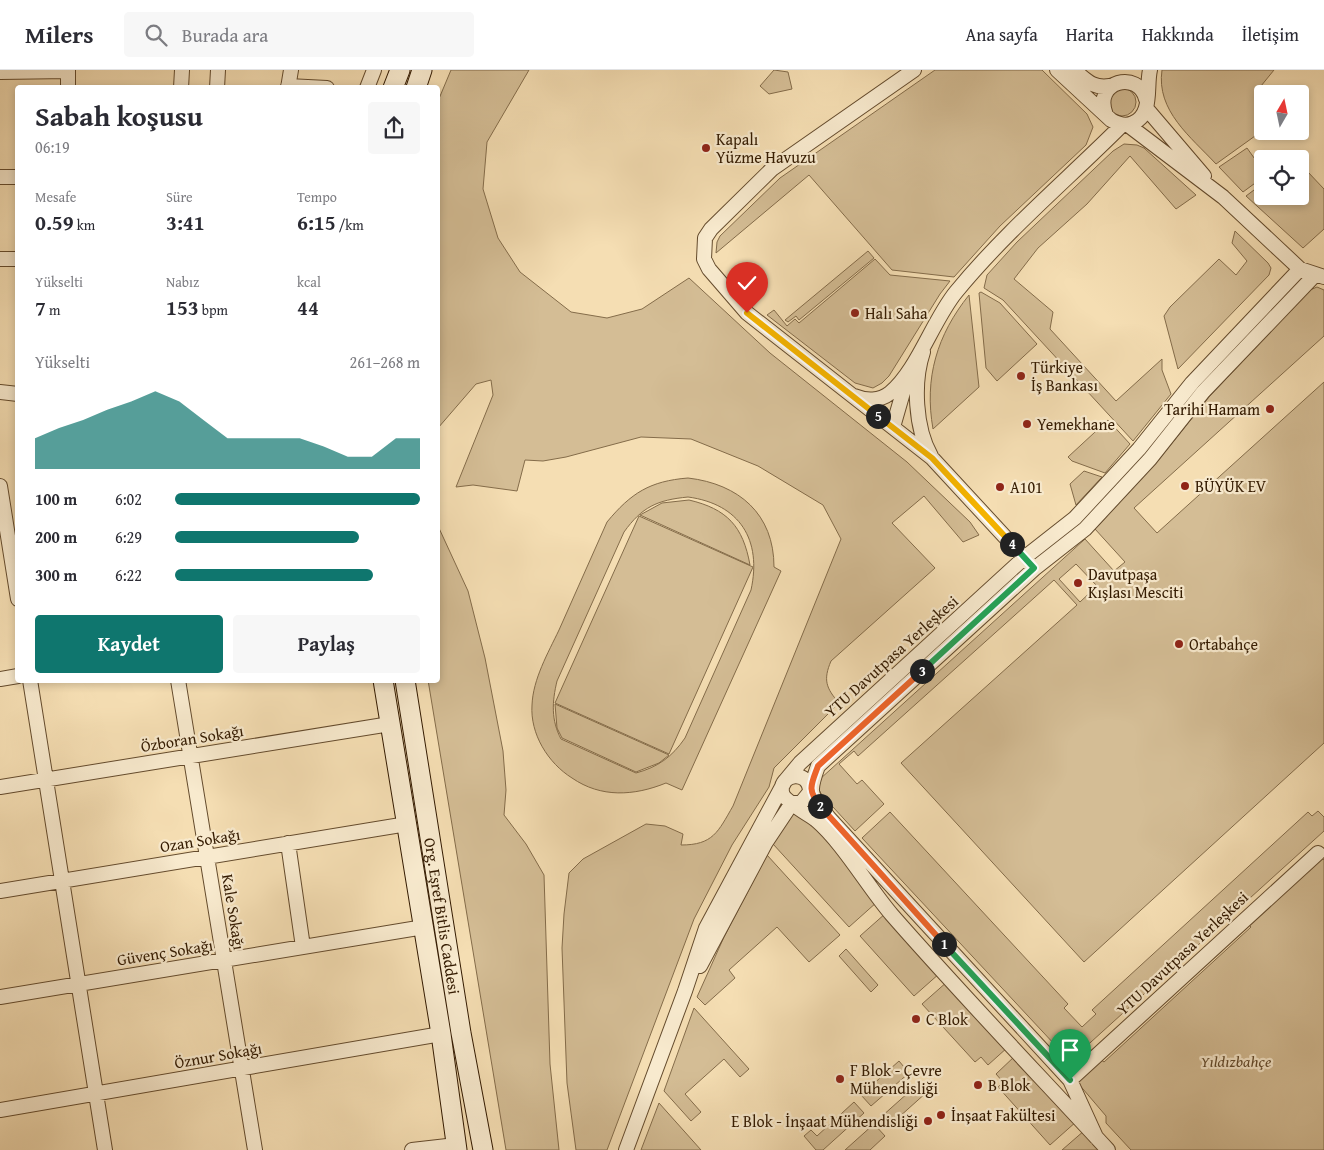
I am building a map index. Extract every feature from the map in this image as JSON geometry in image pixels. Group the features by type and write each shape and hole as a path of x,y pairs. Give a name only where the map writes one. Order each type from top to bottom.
{"street":[{"path":"0,72 68,70 68,85"},
{"path":"181,85 182,70"},
{"path":"217,85 218,70"},
{"path":"288,85 292,70"},
{"path":"368,85 374,70"},
{"path":"394,85 400,70"},
{"path":"417,85 422,70"},
{"path":"914,70 772,169 711,229 705,238 704,259 709,269 747,313 932,458 1034,568"},
{"name":"YTU Davutpasa Yerleşkesi","path":"685,991 718,934 766,842 792,804 806,801 818,766 1034,568 1085,529 1120,494 1204,392 1321,277 1300,269 1222,197 1117,121 1057,70"},
{"name":"YTU Davutpasa Yerleşkesi","path":"1074,70 1090,84 1100,88 1123,80 1142,88 1147,105 1222,197"},
{"path":"1117,121 1102,100 1124,70"},
{"path":"849,393 860,398 876,400 889,393 911,366 938,318 961,286 1008,234 1090,157 1117,121 1140,119 1147,105 1150,70"},
{"path":"0,177 15,177"},
{"path":"0,259 15,259"},
{"name":"YTU Davutpasa Yerleşkesi","path":"626,1150 685,991 706,928 784,782 800,763 1024,558 1075,518 1109,484 1192,383 1300,269"},
{"path":"932,458 923,438 918,381 922,357 938,318"},
{"path":"893,427 911,366"},
{"path":"0,392 15,394"},
{"path":"0,486 15,580"},
{"path":"0,679 15,676"},
{"path":"30,683 105,1150"},
{"name":"Kale Sokağı","path":"178,683 255,1150"},
{"name":"Org. Eşref Bitlis Caddesi","path":"383,683 441,1034 456,1147"},
{"name":"Org. Eşref Bitlis Caddesi","path":"404,683 461,1033 483,1150"},
{"name":"Özboran Sokağı","path":"0,787 390,724"},
{"path":"1096,1137 1070,1080 829,818 812,796 810,788 802,777 792,776 784,782 782,794 792,804 802,808 822,825 891,914 1096,1137 1108,1150"},
{"name":"Ozan Sokağı","path":"0,891 407,824"},
{"path":"288,843 303,947"},
{"name":"YTU Davutpasa Yerleşkesi","path":"1070,1080 1318,853"},
{"name":"Güvenç Sokağı","path":"0,997 424,927"},
{"name":"Öznur Sokağı","path":"0,1110 441,1034"},
{"path":"412,1150 456,1147"}],"green space":[{"path":"451,70 529,70 487,142 483,189 498,238 520,272 571,312 607,318 642,309 689,278 770,353 907,462 970,522 979,535 963,542 924,496 892,523 935,568 831,661 827,673 827,684 839,703 774,768 769,787 732,845 694,919 607,1150 576,1150 567,1083 562,948 569,873 583,859 646,824 665,826 683,834 681,845 701,843 708,840 718,830 733,806 841,539 823,505 758,466 691,439 641,437 566,457 543,461 525,460 517,491 473,485 456,487 493,395 491,380 476,384 440,426 440,96"},
{"path":"774,70 788,72 792,89 769,94 760,86"},
{"path":"935,70 1042,70 1087,114 1093,127 1086,145 1000,226 954,277 892,270 809,175 716,253 717,242 720,236 780,178"},
{"path":"1162,70 1274,70 1262,85 1254,85 1254,137 1216,164 1177,122 1164,98"},
{"path":"1122,88 1132,92 1136,102 1132,112 1122,116 1112,112 1108,102 1112,92"},
{"path":"1124,144 1137,145 1144,148 1196,195 1176,209 1130,156 1087,204 1038,248 1014,279 1053,312 1050,329 1116,401 1162,359 1162,370 1171,394 1133,441 1003,300 984,288 987,275 1017,242 1113,151"},
{"path":"1247,148 1254,158 1254,184 1243,192 1219,167"},
{"path":"1309,173 1324,189 1324,229 1303,248 1256,205 1309,205"},
{"path":"1254,190 1254,203 1246,196"},
{"path":"1235,231 1268,263 1271,268 1269,275 1178,369 1164,316 1170,307 1219,259 1236,275 1247,261 1232,243"},
{"path":"868,251 874,258 799,320 796,316 788,322 785,320"},
{"path":"875,259 890,275 950,281 889,376 873,388 855,383 767,315 774,310 787,326 795,319 799,323"},
{"name":"Ortabahçe","path":"1317,287 1324,290 1324,336 1134,508 1157,533 1324,382 1324,743 1084,962 901,763 1077,605 1054,580 858,756 854,751 839,764 857,784 862,780 884,804 855,831 822,795 819,790 820,779 1085,539 1114,571 1125,562 1095,529 1156,463 1209,397 1310,290","holes":["1076,564 1097,586 1080,602 1059,579"]},
{"path":"981,292 1000,303 1037,344 997,381 986,368 979,293"},
{"path":"969,295 979,387 933,429 930,392 936,358 949,326"},
{"path":"1108,420 1130,444 1105,473 1072,461 1068,457"},
{"path":"1084,471 1102,477 1076,505 1070,484"},
{"path":"688,478 706,481 738,495 750,505 760,517 768,532 774,567 781,571 682,790 666,783 642,791 606,792 594,789 572,778 563,772 548,756 537,737 534,727 532,716 533,695 542,666 607,522 624,503 642,490 663,482","holes":["688,497 721,507 734,516 750,540 754,572 751,590 685,738 675,751 664,760 651,768 636,773 561,739 555,725 553,711 557,681 624,532 631,523 651,506 667,500"]},
{"path":"689,500 714,508 731,521 743,540 750,565 640,515 662,503"},
{"path":"639,516 753,567 669,754 555,703"},
{"path":"440,530 468,591 485,658 503,751 506,790 504,815 526,844 544,875 550,1064 559,1150 506,1150 428,683 440,683"},
{"path":"555,704 669,755 659,763 636,772 562,738 557,728"},
{"path":"795,810 819,828 877,902 849,927 773,844"},
{"path":"1318,811 1324,817 1324,831 1070,1061 862,838 890,812 1068,1004 1064,1008 1082,1027 1096,1014 1092,1010 1308,812 1312,816"},
{"path":"767,855 840,935 809,962 777,927 729,970 735,978 705,1005 697,997 724,937"},
{"name":"Yıldızbahçe","path":"1321,857 1324,860 1324,1150 1131,1150 1106,1123 1106,1116 1077,1082 1100,1059 1104,1062 1251,927 1246,922"},
{"path":"886,913 940,973 914,996 860,936"},
{"path":"846,949 878,985 871,992 839,956"},
{"path":"948,981 1008,1047 988,1065 981,1057 975,1062 922,1004"},
{"path":"694,1008 749,1069 740,1077 724,1059 685,1094 701,1112 691,1121 664,1091"},
{"path":"1016,1055 1077,1121 1050,1145 998,1087 1003,1082 996,1074"},
{"path":"899,1061 909,1073 871,1106 861,1095"},
{"path":"919,1083 927,1092 889,1126 881,1117"},
{"path":"854,1102 864,1113 823,1150 816,1150 804,1136 811,1130 817,1136"},
{"path":"659,1103 701,1150 641,1150"},
{"path":"874,1124 885,1136 870,1150 845,1150"},
{"path":"1085,1130 1104,1150 1062,1150"}],"place":[{"name":"Kapalı Yüzme Havuzu","path":"706,148"},
{"name":"Halı Saha","path":"855,313"},
{"name":"Türkiye İş Bankası","path":"1021,376"},
{"name":"Tarihi Hamam","path":"1270,409"},
{"name":"Yemekhane","path":"1027,424"},
{"name":"BÜYÜK EV","path":"1185,486"},
{"name":"A101","path":"1000,487"},
{"name":"Davutpaşa Kışlası Mesciti","path":"1078,583"},
{"name":"Ortabahçe","path":"1179,644"},
{"name":"C Blok","path":"916,1019"},
{"name":"F Blok - Çevre Mühendisliği","path":"840,1079"},
{"name":"B Blok","path":"978,1085"},
{"name":"İnşaat Fakültesi","path":"941,1115"},
{"name":"E Blok - İnşaat Mühendisliği","path":"928,1121"}],"route":[{"path":"747,313 932,458 1034,568 818,766 810,788 812,796 829,818 1070,1080"}]}
